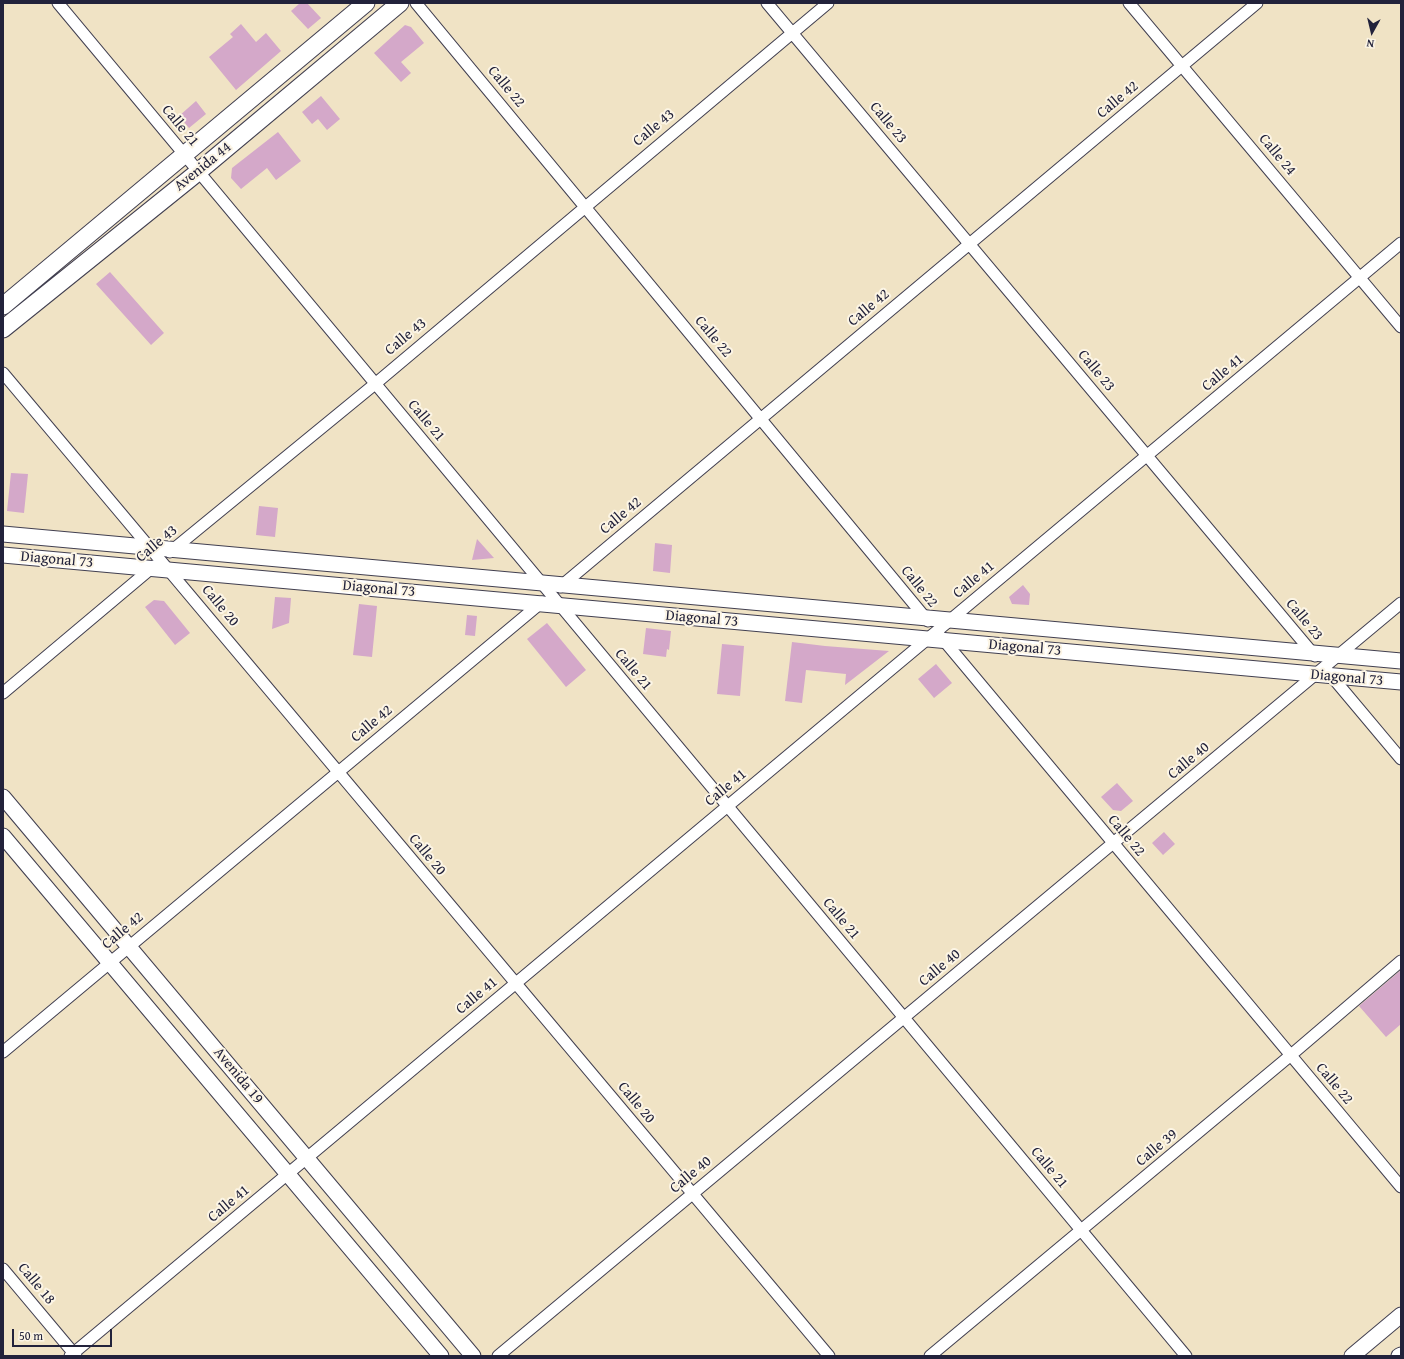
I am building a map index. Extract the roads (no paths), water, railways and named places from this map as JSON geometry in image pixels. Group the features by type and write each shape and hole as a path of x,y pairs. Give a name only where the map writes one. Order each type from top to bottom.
{"main road":[{"name":"Avenida 44","path":"3,306 366,3"},
{"name":"Avenida 44","path":"3,329 198,172 400,3"},
{"name":"Diagonal 73","path":"3,534 1401,661"},
{"name":"Diagonal 73","path":"3,555 161,566 1323,673 1401,682"},
{"name":"Avenida 19","path":"3,797 473,1356"},
{"name":"Avenida 19","path":"3,836 441,1356"},
{"path":"1352,1356 1401,1315"}],"street":[{"name":"Calle 21","path":"58,3 540,583 550,602 728,806 1186,1356"},
{"name":"Calle 22","path":"416,3 761,418 925,618 936,637 1113,843 1401,1187"},
{"name":"Calle 23","path":"767,3 1312,653 1323,673 1401,759"},
{"name":"Calle 43","path":"3,693 161,566 173,549 375,384 584,206 828,3"},
{"name":"Calle 24","path":"1129,3 1401,327"},
{"name":"Calle 42","path":"3,1052 338,772 550,602 563,585 1257,3"},
{"name":"Calle 41","path":"73,1355 728,806 936,637 950,620 1401,243"},
{"name":"Calle 20","path":"3,373 151,547 161,566 338,772 829,1356"},
{"name":"Calle 40","path":"498,1356 1113,843 1323,673 1338,655 1401,603"},
{"name":"Calle 39","path":"930,1356 1291,1056 1401,961"},
{"name":"Calle 18","path":"3,1269 73,1355"}]}
